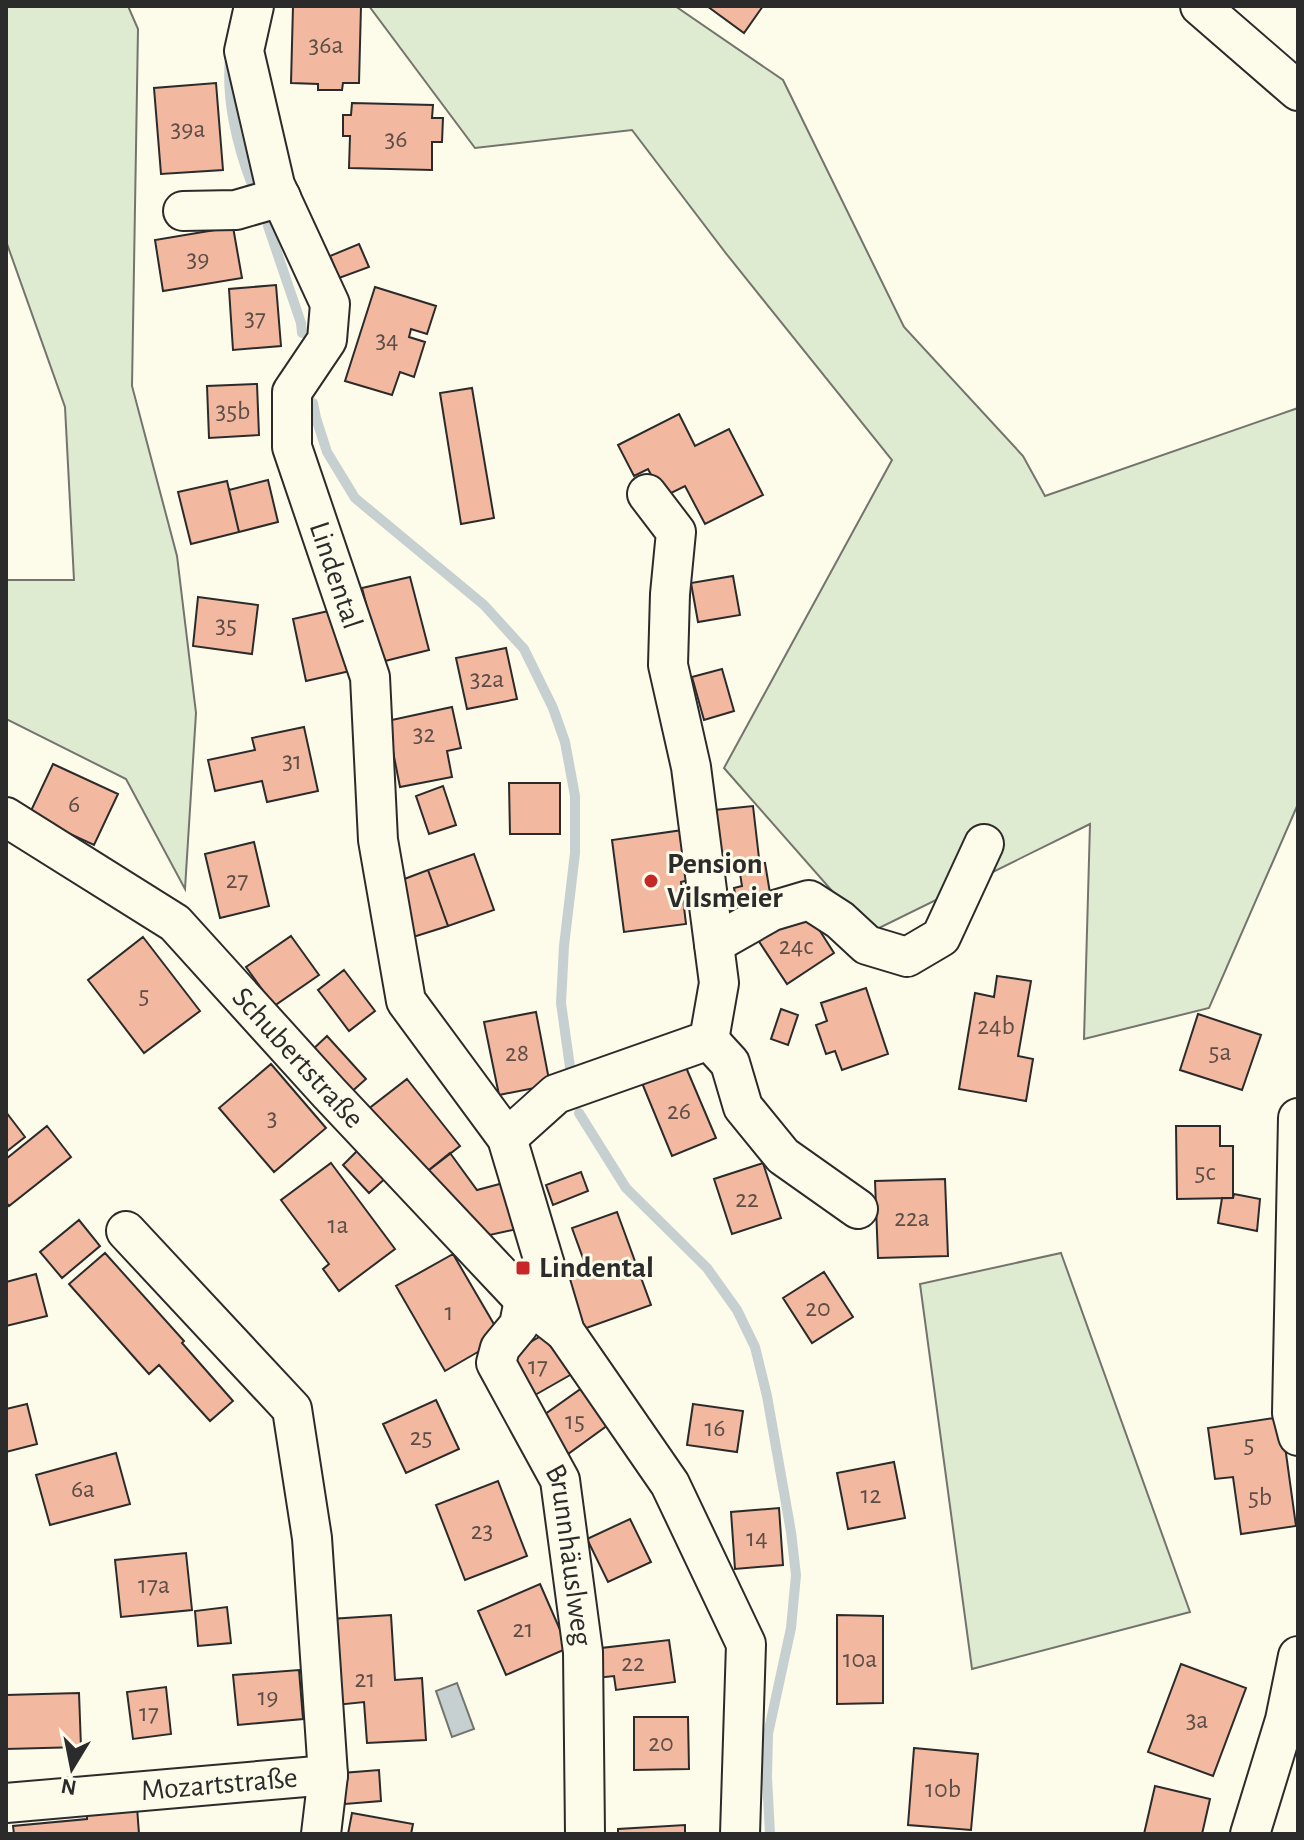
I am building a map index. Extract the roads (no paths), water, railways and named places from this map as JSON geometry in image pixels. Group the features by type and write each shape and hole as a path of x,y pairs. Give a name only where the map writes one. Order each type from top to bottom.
{"street":[{"name":"Lindental","path":"254,6 244,51 275,185 330,304 327,340 292,392 292,447 370,677 378,840 406,1001 507,1138 565,1332 670,1484 746,1644 740,1834"},
{"path":"1200,6 1298,91"},
{"path":"183,211 236,210 281,197"},
{"path":"647,494 676,532 668,665 691,767 719,983 709,1040"},
{"name":"Schubertstraße","path":"6,817 175,923 329,1093 524,1300 565,1332"},
{"path":"714,944 772,911 809,900 840,920 867,945 907,957 941,937 984,844"},
{"path":"507,1138 556,1094 709,1040"},
{"path":"709,1040 730,1063 743,1107 783,1156 858,1209"},
{"path":"1298,1118 1292,1413 1298,1436"},
{"path":"126,1231 292,1409 312,1538 328,1775"},
{"name":"Brunnhäuslweg","path":"524,1300 519,1325 500,1348 496,1363 560,1480 583,1652 585,1834"},
{"path":"1250,1834 1285,1720 1298,1656"},
{"name":"Mozartstraße","path":"6,1803 328,1775 321,1834"}],"waterway":[{"path":"230,59 234,122 251,182"},
{"path":"268,226 302,333"},
{"path":"313,403 327,452 355,498 484,605 524,649 553,708 565,742 575,796 575,853 561,1003 570,1067"},
{"path":"579,1113 626,1188 707,1268 737,1310 755,1347 767,1396 796,1575 791,1628 768,1734 770,1834"}],"place":[{"name":"Pension Vilsmeier","path":"651,881"},
{"name":"Lindental","path":"523,1268"}]}
